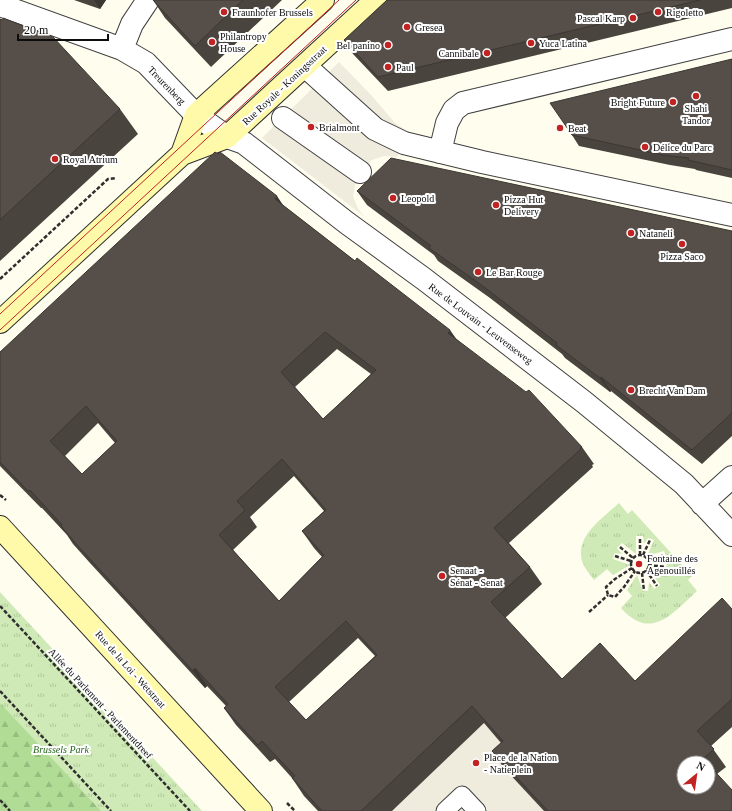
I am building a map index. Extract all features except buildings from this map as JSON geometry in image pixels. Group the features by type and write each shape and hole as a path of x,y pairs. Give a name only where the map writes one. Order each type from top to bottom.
{"street":[{"path":"122,49 132,24 148,0"},
{"name":"Rue Royale - Koningsstraat","path":"182,154 196,115 323,0"},
{"name":"Rue Royale - Koningsstraat","path":"0,322 182,154 222,133 305,66 376,0"},
{"name":"Treurenberg","path":"0,5 122,49 146,63 196,115 222,133"},
{"path":"440,152 447,123 454,110 463,103 732,39"},
{"path":"305,66 375,129 396,142 732,215"},
{"path":"283,118 360,172"},
{"name":"Rue de Louvain - Leuvenseweg","path":"222,133 244,143 347,223 424,279 473,318 542,369 684,484 732,535"},
{"path":"702,504 732,477"},
{"name":"Rue de la Loi - Wetstraat","path":"0,527 261,811"}],"lane":[{"path":"445,811 462,795 477,811"}],"path":[{"path":"640,537 641,555"},
{"path":"641,555 650,540"},
{"path":"620,547 633,558"},
{"path":"636,555 641,555 648,560 646,570 642,572 635,571 632,568 631,561 636,555"},
{"path":"648,560 665,555"},
{"path":"615,556 631,561"},
{"path":"648,565 666,567"},
{"path":"608,595 606,588 615,578 632,568"},
{"path":"646,570 657,586"},
{"path":"608,595 615,597 624,588 635,571"},
{"path":"642,572 644,591"},
{"path":"589,612 608,595"},
{"name":"Allée du Parlement - Parlementdreef","path":"0,606 190,811"},
{"path":"0,691 111,811"},
{"path":"0,800 10,811"}],"green space":[{"path":"619,503 628,514 632,510 692,576 688,580 697,591 670,615 652,623 642,623 632,618 621,608 632,596 627,590 637,575 643,591 648,591 649,582 654,589 660,585 649,569 666,570 667,563 661,561 667,558 664,551 647,556 654,540 648,538 644,544 643,536 636,536 636,554 622,543 617,548 622,554 615,553 613,559 630,565 613,575 607,569 594,580 582,561 581,552 586,536 598,521"},
{"name":"Brussels Park","path":"0,592 202,811 0,811"},
{"path":"0,703 101,811 0,811"}],"shaded area":[{"path":"339,62 372,96 395,123 409,132 397,157 384,156 372,160 363,167 357,177 353,196 358,209 365,217 262,138"},
{"name":"Place de la Nation - Natieplein","path":"484,723 515,758 505,768 544,811 392,811"}],"tram line":[{"path":"0,314 339,0"},
{"path":"0,330 356,0"}],"place":[{"name":"Fraunhofer Brussels","path":"224,12"},
{"name":"Rigoletto","path":"658,12"},
{"name":"Pascal Karp","path":"633,18"},
{"name":"Gresea","path":"407,27"},
{"name":"Philantropy House","path":"212,42"},
{"name":"Yuca Latina","path":"531,43"},
{"name":"Bel panino","path":"388,45"},
{"name":"Cannibale","path":"487,53"},
{"name":"Paul","path":"388,67"},
{"name":"Shahi Tandor","path":"696,96"},
{"name":"Bright Future","path":"673,102"},
{"name":"Brialmont","path":"311,127"},
{"name":"Beat","path":"560,128"},
{"name":"Délice du Parc","path":"645,147"},
{"name":"Royal Atrium","path":"55,159"},
{"name":"Leopold","path":"393,198"},
{"name":"Pizza Hut Delivery","path":"496,205"},
{"name":"Nataneli","path":"631,233"},
{"name":"Pizza Saco","path":"682,244"},
{"name":"Le Bar Rouge","path":"478,272"},
{"name":"Brecht Van Dam","path":"631,390"},
{"name":"Fontaine des Agenouillés","path":"639,564"},
{"name":"Senaat - Sénat - Senat","path":"442,576"},
{"name":"Place de la Nation - Natieplein","path":"476,763"}]}
